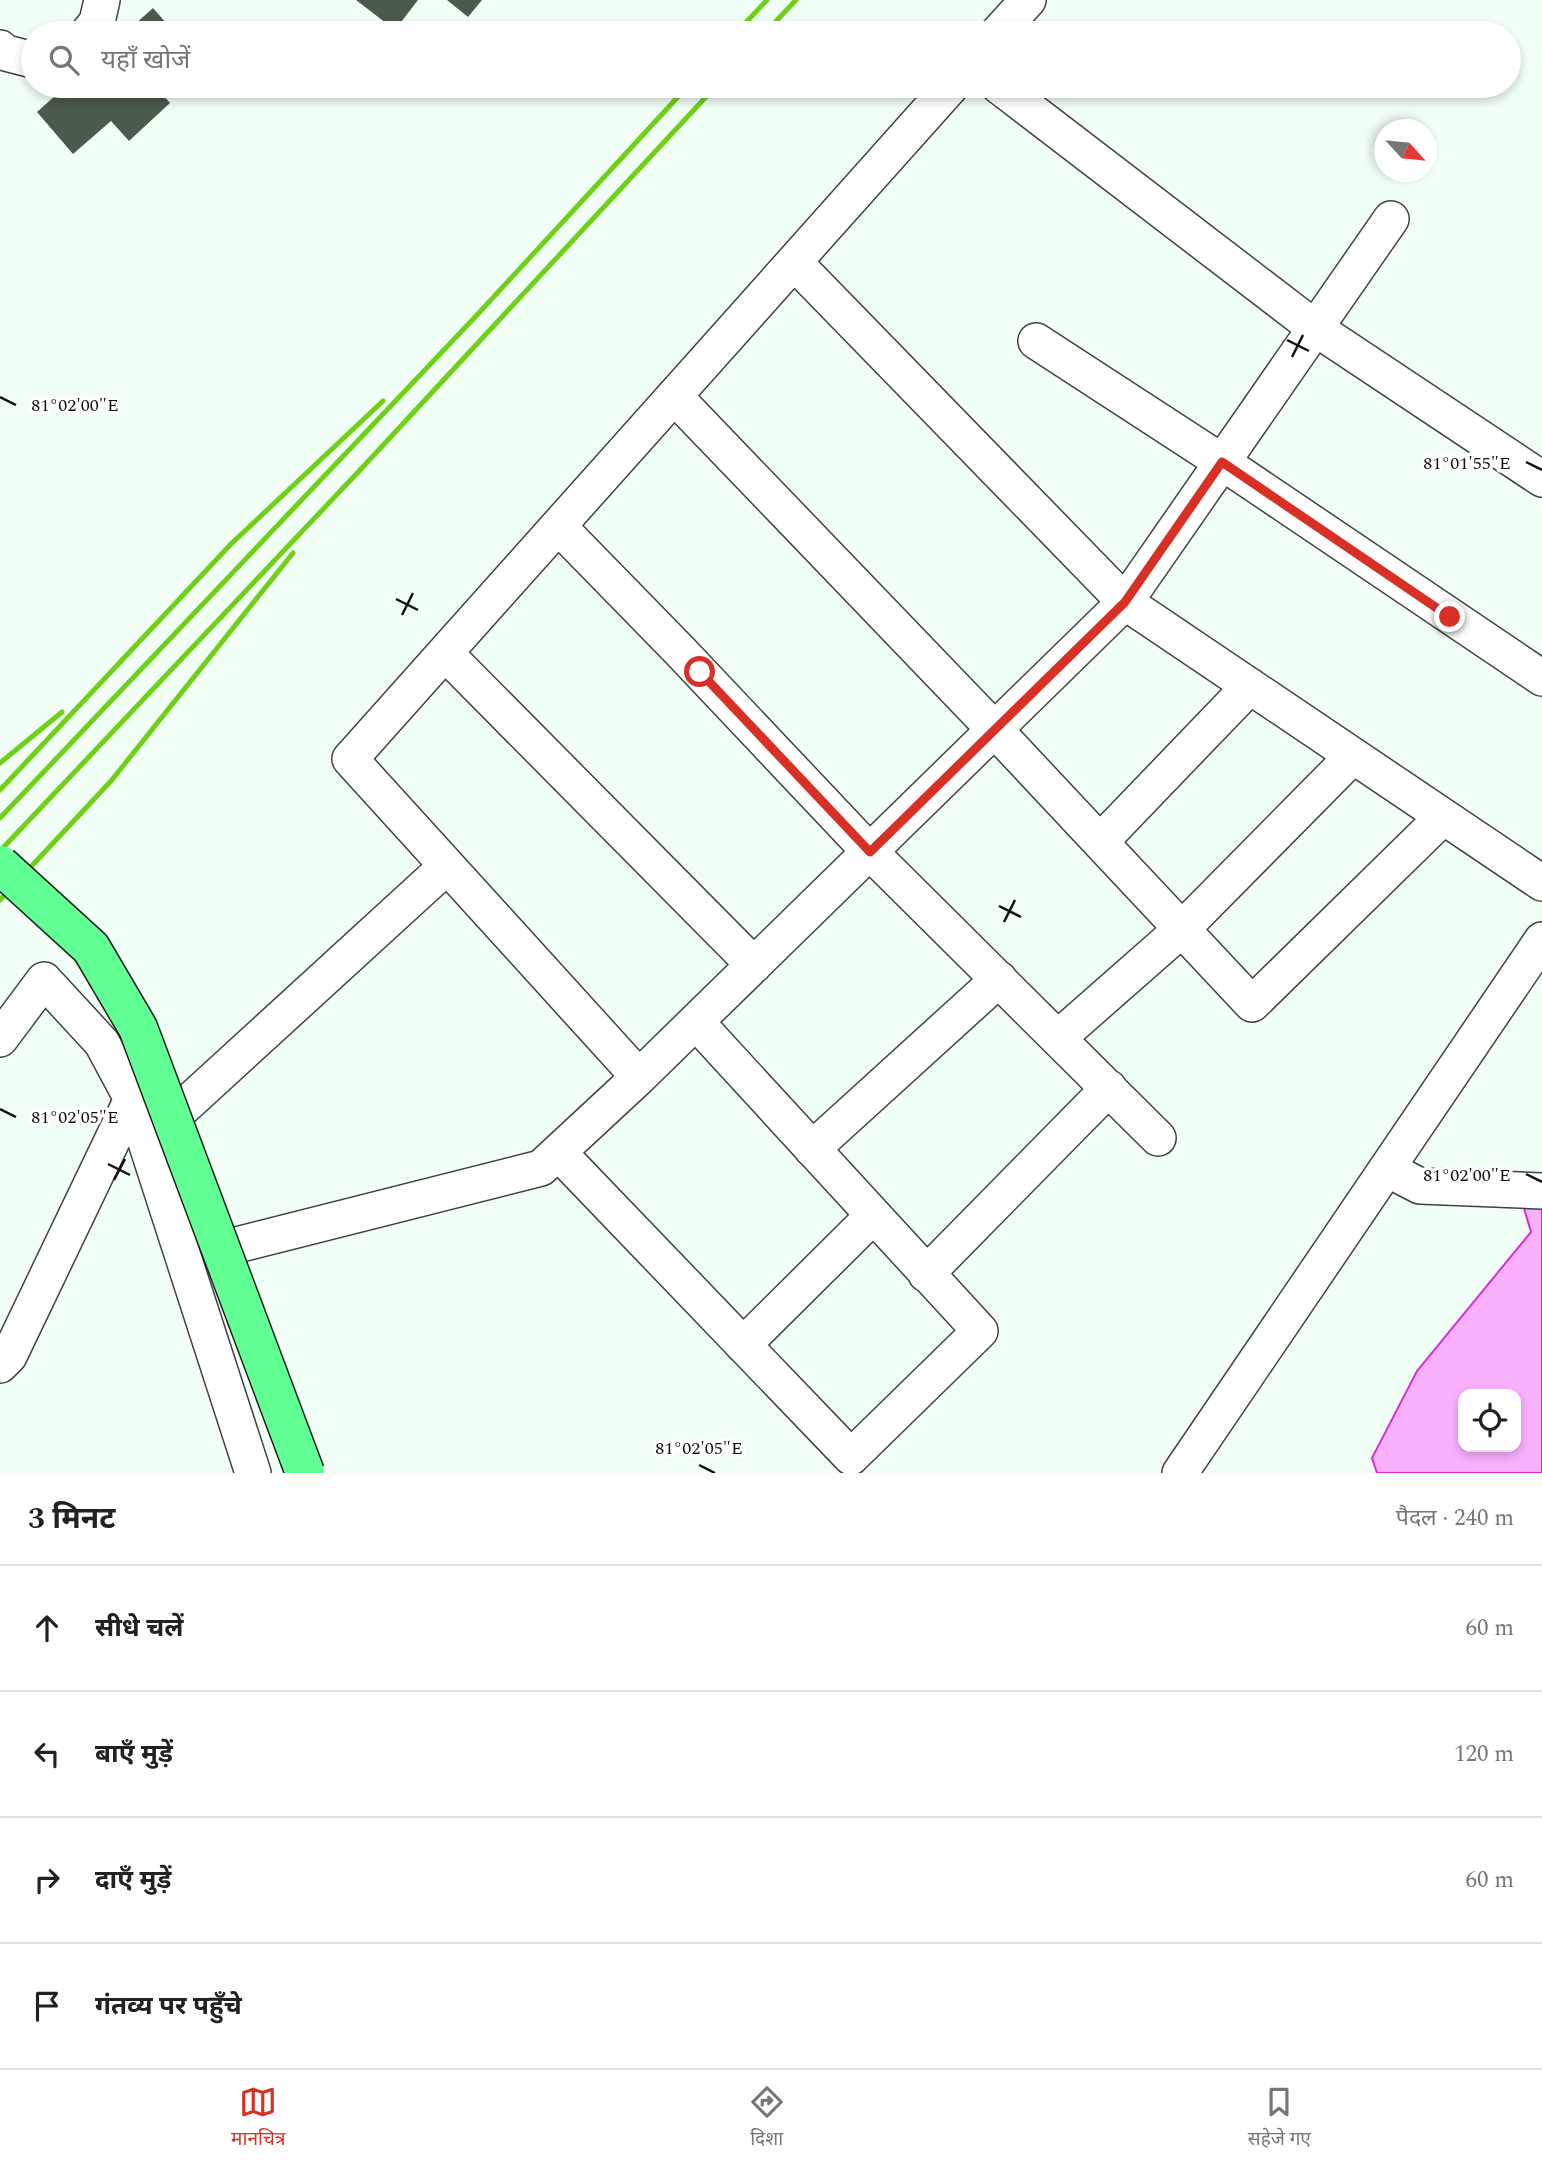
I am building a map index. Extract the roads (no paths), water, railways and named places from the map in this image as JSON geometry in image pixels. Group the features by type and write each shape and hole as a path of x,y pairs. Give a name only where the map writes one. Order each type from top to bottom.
{"main road":[{"path":"0,865 90,948 138,1028 305,1473"}],"street":[{"path":"97,21 103,0"},
{"path":"1009,21 1028,0"},
{"path":"0,48 6,53 21,57"},
{"path":"639,1077 351,759 940,98"},
{"path":"1015,98 1315,328 1542,479"},
{"path":"221,1249 541,1168 696,1022 1125,602 1391,219"},
{"path":"794,262 1125,602 1542,883"},
{"path":"1036,341 1222,462 1542,678"},
{"path":"674,396 995,730 1252,1004 1443,817"},
{"path":"558,527 681,652 870,852 1158,1138"},
{"path":"445,653 754,965"},
{"path":"1100,842 1250,686"},
{"path":"1058,1038 1182,929 1353,756"},
{"path":"146,1142 447,866"},
{"path":"1180,1473 1542,940"},
{"path":"812,1149 999,979"},
{"path":"0,1039 44,980 102,1043 132,1098 253,1473"},
{"path":"558,1152 860,1465 980,1331 696,1022"},
{"path":"926,1274 1109,1088"},
{"path":"0,1366 9,1356 132,1098"},
{"path":"1387,1169 1420,1186 1542,1191"},
{"path":"743,1345 873,1216"}],"railway":[{"path":"747,21 767,0"},
{"path":"776,21 796,0"},
{"path":"0,818 477,315 677,98"},
{"path":"0,851 361,469 705,98"},
{"path":"0,790 231,544 383,401"},
{"path":"0,900 111,781 293,553"},
{"path":"0,763 62,712"}]}
